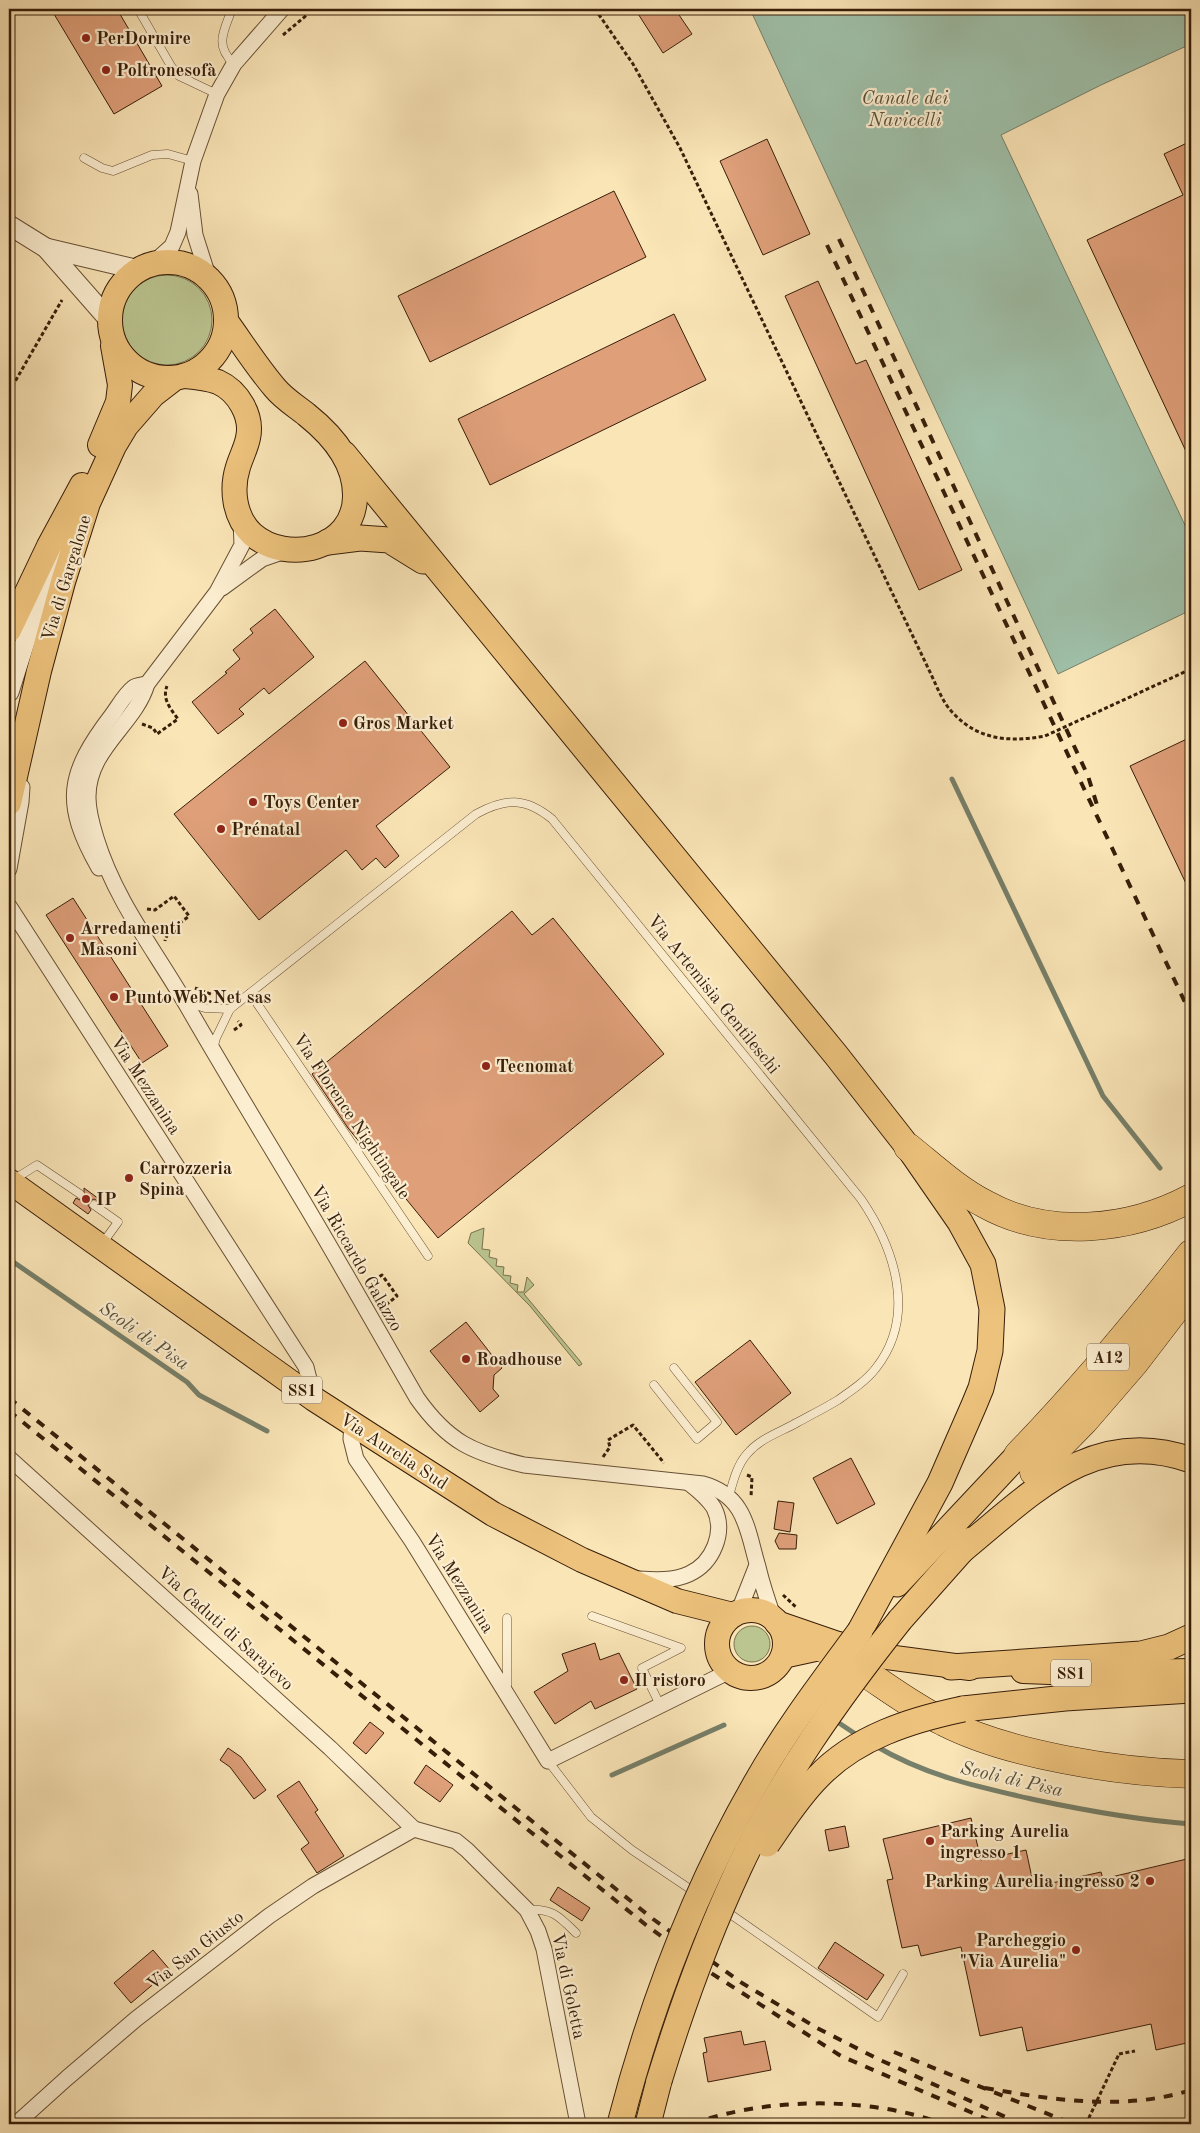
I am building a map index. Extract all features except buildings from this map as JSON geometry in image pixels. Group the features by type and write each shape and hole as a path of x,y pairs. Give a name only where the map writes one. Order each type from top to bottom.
{"highway":[{"path":"344,454 836,1055 908,1147 972,1241 983,1264 992,1309 990,1351 981,1388 965,1428 927,1510 860,1631"},
{"path":"328,542 360,538 389,540 442,573"},
{"path":"908,1147 962,1191 986,1205 1009,1215 1045,1224 1083,1227 1108,1225 1140,1218 1191,1198"},
{"name":"A12","path":"1032,1470 1066,1406 1131,1330 1191,1254"},
{"name":"A12","path":"1032,1470 1084,1421 1135,1362 1191,1289"},
{"path":"620,2124 661,1987 694,1908 757,1780 788,1731 860,1631 916,1563 1032,1470 1059,1474 1099,1457 1128,1450 1150,1450 1191,1460"},
{"path":"648,2124 712,1903 739,1867 792,1772 823,1723 900,1620 1032,1470"},
{"path":"951,1667 1141,1654 1169,1647 1191,1637"},
{"path":"829,1646 853,1665 918,1709 964,1731 1009,1745 1067,1759 1131,1770 1191,1774"},
{"path":"712,1903 804,1792 832,1764 856,1747 881,1734 914,1721 963,1709 1065,1698 1191,1690"}],"main road":[{"path":"180,377 202,368 215,354 223,336 226,321 221,298 208,279 196,270 182,264 162,262 145,267 125,281 118,291 110,313 111,329 121,355 136,369 156,377 180,377 219,383 232,393 246,409 249,423 248,438 238,469 234,495 240,515 251,532 259,539 268,545 289,550 312,548 338,536 346,527 356,498 351,469 344,454 318,425 277,390 226,321"},
{"name":"Via di Gargalone","path":"9,803 18,756 83,499 118,402 120,385 111,329"},
{"name":"Via di Gargalone","path":"9,630 49,546 83,499 126,426 153,394 180,377"},
{"name":"Via Aurelia Sud","path":"10,1181 314,1399 493,1514 609,1573 677,1601"},
{"name":"SS1","path":"677,1601 736,1614 757,1610 829,1646 951,1667 1076,1673 1191,1671"},
{"name":"SS1","path":"677,1601 706,1626 717,1639 720,1656 730,1671"},
{"path":"717,1639 724,1624 736,1614"},
{"path":"730,1671 739,1676 749,1678 760,1676 775,1668 783,1656 784,1640 776,1621"},
{"name":"SS1","path":"783,1656 829,1646"}],"street":[{"path":"46,248 145,267 172,246 178,232 193,161 217,94 234,64 282,9"},
{"path":"189,180 195,235 208,279"},
{"path":"9,225 46,248 111,329"},
{"path":"9,692 33,617 83,499"},
{"name":"Via Riccardo Galazzo","path":"240,515 243,532 242,544 217,592 147,684 143,697 101,755 90,783 88,798 90,816 113,884 142,936 184,1001 306,1207 417,1398 447,1433 478,1452 524,1465 688,1482 712,1487 729,1496"},
{"name":"Via Riccardo Galazzo","path":"217,592 262,559 289,550"},
{"path":"9,869 22,796 18,756"},
{"name":"Via Mezzanina","path":"9,906 13,920 306,1368 314,1399"},
{"name":"Via Mezzanina","path":"352,1422 351,1439 356,1459 412,1541 548,1761"},
{"name":"Via Caduti di Sarajevo","path":"9,1458 330,1748 414,1829"},
{"path":"609,1573 634,1578 665,1579 689,1574 705,1563 713,1551 717,1539 717,1515 703,1494 688,1482"},
{"path":"729,1496 738,1507 748,1526 757,1566 776,1621"},
{"path":"736,1614 757,1566"},
{"path":"548,1761 730,1671"},
{"name":"Via di Goletta","path":"414,1829 456,1841 527,1910 538,1930 544,1949 578,2124"},
{"name":"Via San Giusto","path":"16,2124 130,2025 269,1916 313,1886 414,1829"}],"lane":[{"path":"138,9 171,66 179,76 217,94"},
{"path":"232,9 222,46 225,54 234,64"},
{"path":"84,158 102,168 113,171 152,154 168,154 193,161"},
{"name":"Via Artemisia Gentileschi","path":"230,1009 476,814 510,801 533,805 560,827 869,1210 891,1260 899,1292 896,1327 888,1349 876,1368 866,1379 838,1399 753,1447 740,1464 729,1496"},
{"name":"Via Florence Nightingale","path":"250,993 428,1256"},
{"path":"184,1001 205,1008 230,1009 216,1038 213,1052"},
{"path":"10,1181 37,1165 80,1194"},
{"path":"94,1205 118,1222 100,1245"},
{"path":"654,1385 697,1438 717,1422 674,1368"},
{"path":"592,1616 681,1648 642,1668 660,1705"},
{"path":"507,1618 507,1695"},
{"path":"548,1761 591,1817 632,1850 712,1903 736,1916 878,2017 903,1974"},
{"path":"527,1910 540,1908 557,1914 576,1933"}],"path":[{"path":"277,41 314,9"},
{"path":"594,9 633,64 680,148 929,670 952,712 967,726 987,736 1022,740 1045,736 1191,669"},
{"path":"9,392 62,300"},
{"path":"138,724 148,725 157,734 178,719 165,697 170,680"},
{"path":"143,906 149,910 155,910 174,896 189,916 166,937 166,946"},
{"path":"191,985 203,991 220,995"},
{"path":"382,1275 397,1296 387,1304 385,1315"},
{"path":"600,1459 607,1453 610,1447 608,1440 633,1425 660,1460 667,1465"},
{"path":"751,1501 752,1477"},
{"path":"780,1592 798,1609"},
{"path":"1086,2124 1119,2054 1135,2051"}],"shaded area":[{"path":"167,275 184,278 199,288 209,303 212,320 209,337 199,352 184,362 167,365 150,362 135,352 125,337 122,320 125,303 135,288 150,278"},
{"path":"484,1228 482,1249 490,1250 489,1257 497,1259 496,1266 504,1267 503,1275 511,1276 510,1283 518,1285 517,1292 524,1292 527,1277 534,1285 524,1294 582,1364 579,1366 530,1306 468,1243 471,1233"},
{"path":"752,1626 759,1627 765,1631 769,1637 769,1651 765,1657 759,1661 752,1662 745,1661 739,1657 735,1651 734,1644 735,1637 739,1631 745,1627"}],"water":[{"name":"Canale dei Navicelli","path":"750,9 1191,9 1191,44 1101,85 1001,135 1191,538 1191,610 1058,674"}],"waterway":[{"path":"952,779 1103,1096 1160,1168"},
{"name":"Scoli di Pisa","path":"9,1259 187,1382 199,1395 267,1431"},
{"name":"Scoli di Pisa","path":"839,1723 860,1737"},
{"name":"Scoli di Pisa","path":"612,1775 724,1725"},
{"name":"Scoli di Pisa","path":"874,1745 933,1773 994,1790 1094,1811 1191,1824"}],"railway":[{"path":"839,239 1088,776 1097,805"},
{"path":"827,245 1191,1015"},
{"path":"9,1398 653,1919 742,1983 817,2028 878,2059 1021,2124"},
{"path":"9,1411 646,1925 711,1973 841,2056 998,2124"},
{"path":"894,2052 1073,2124"},
{"path":"985,2088 1062,2099 1114,2102 1166,2096 1191,2090"},
{"path":"692,2124 721,2115 752,2109 818,2103 883,2108 943,2124"}],"place":[{"name":"PerDormire","path":"86,38"},
{"name":"Poltronesofà","path":"106,70"},
{"name":"Gros Market","path":"343,723"},
{"name":"Toys Center","path":"253,802"},
{"name":"Prénatal","path":"221,829"},
{"name":"Arredamenti Masoni","path":"70,938"},
{"name":"PuntoWeb.Net sas","path":"114,997"},
{"name":"Tecnomat","path":"486,1066"},
{"name":"Carrozzeria Spina","path":"129,1178"},
{"name":"IP","path":"86,1199"},
{"name":"Roadhouse","path":"466,1359"},
{"name":"Il ristoro","path":"624,1680"},
{"name":"Parking Aurelia ingresso 1","path":"930,1841"},
{"name":"Parking Aurelia ingresso 2","path":"1150,1881"},
{"name":"Parcheggio \"Via Aurelia\"","path":"1076,1950"}]}
